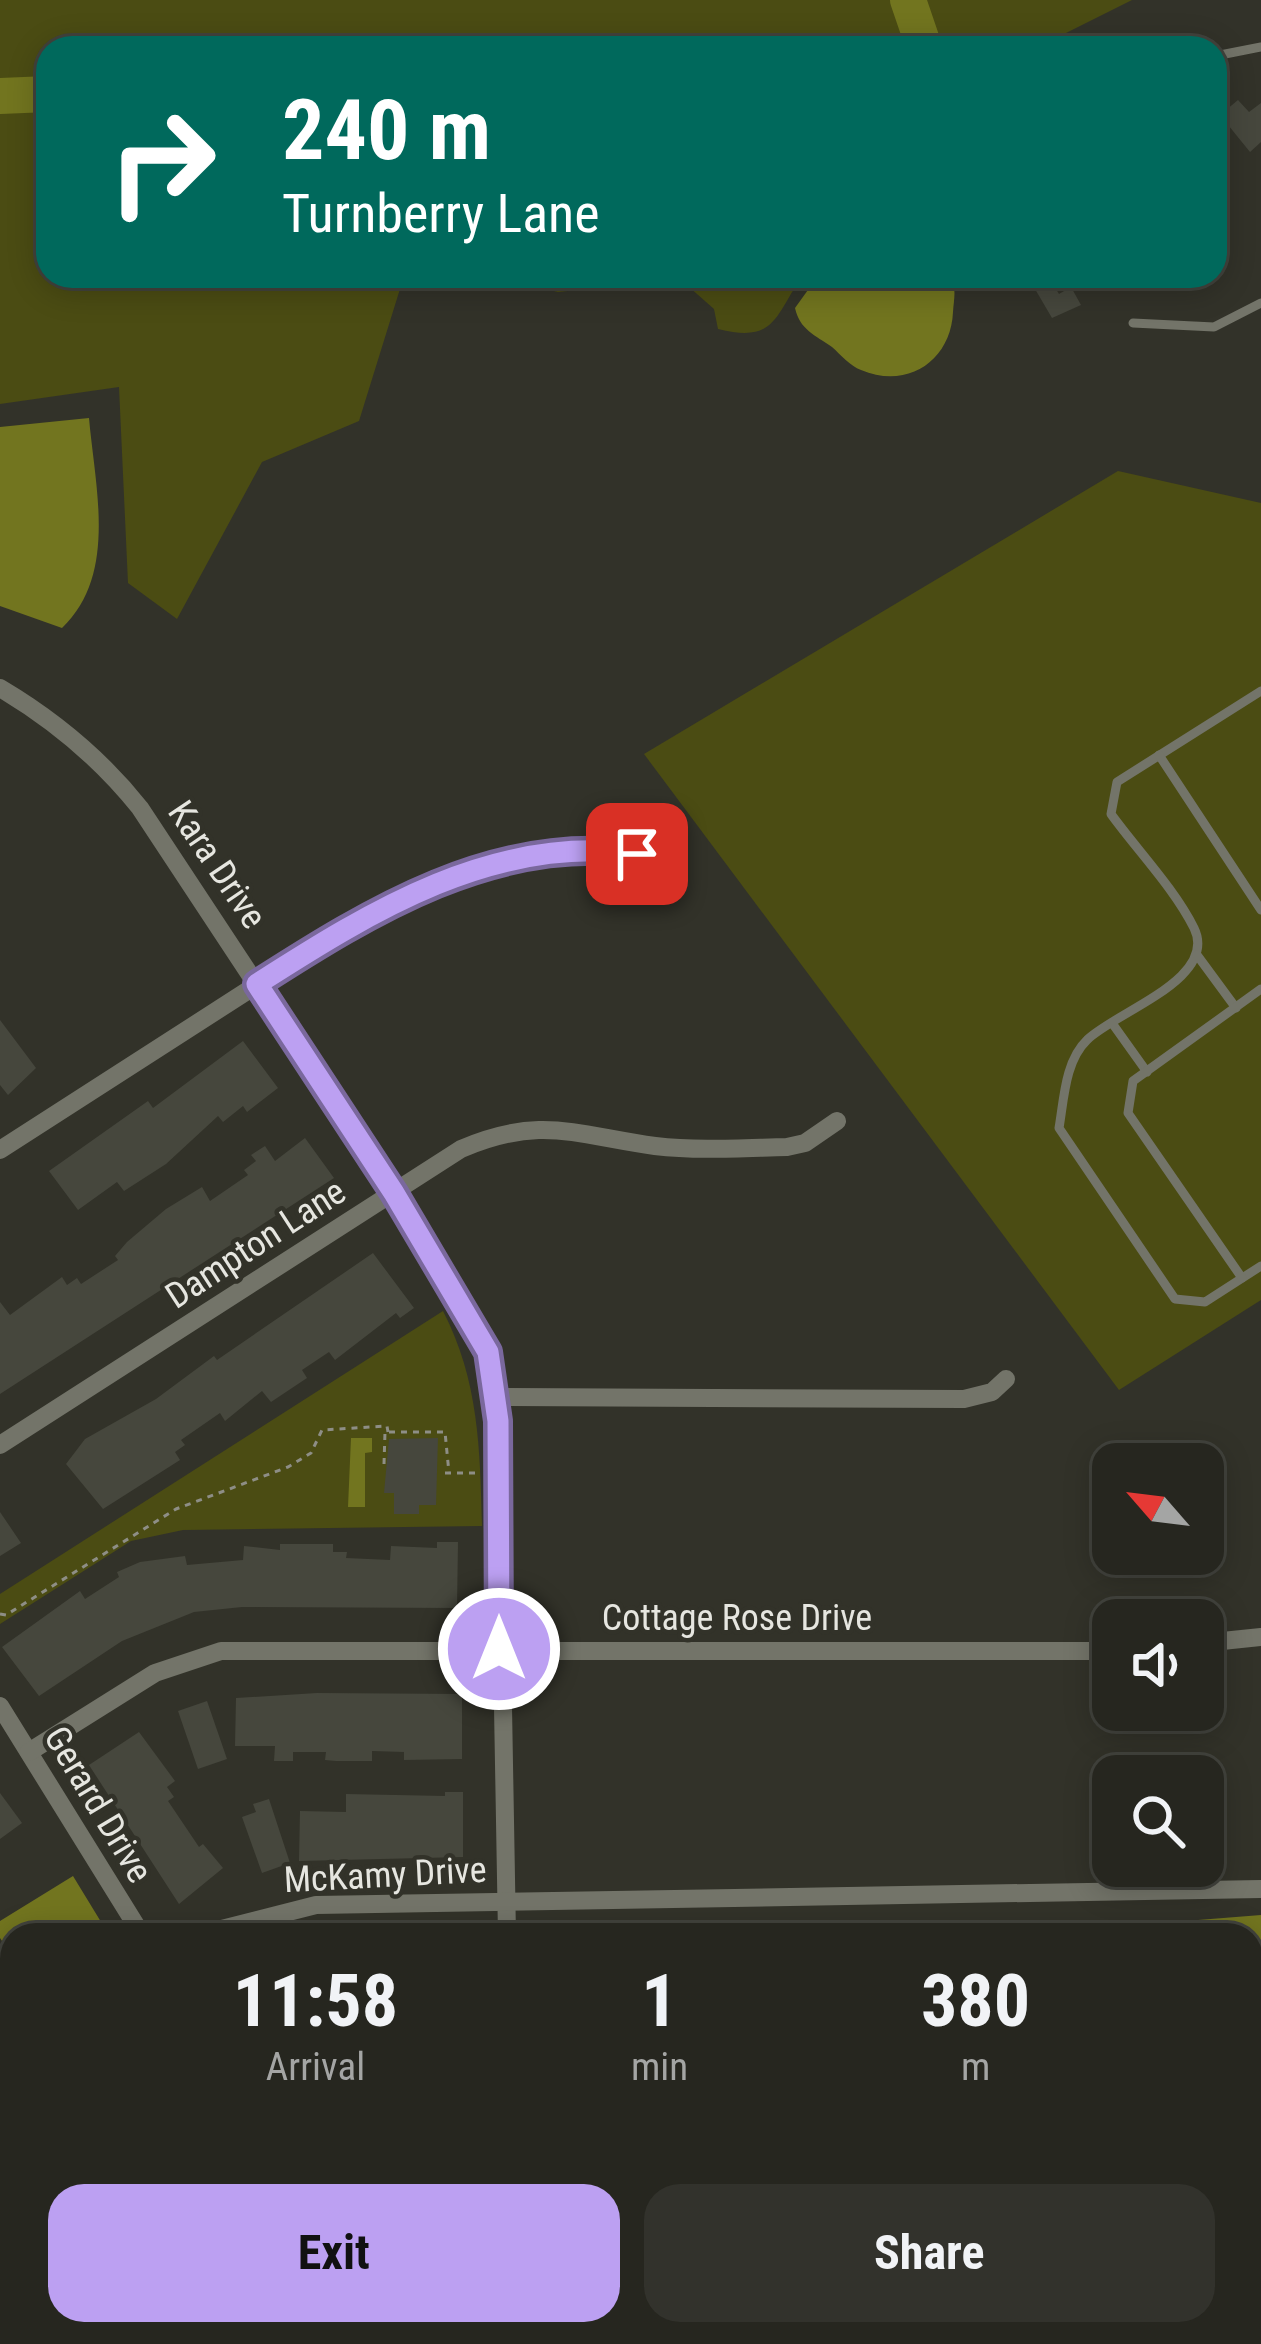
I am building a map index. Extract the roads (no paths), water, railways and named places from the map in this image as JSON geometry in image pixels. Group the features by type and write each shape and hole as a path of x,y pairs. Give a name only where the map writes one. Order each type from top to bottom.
{"street":[{"name":"Kara Drive","path":"0,688 38,711 110,770 394,1193 488,1352 496,1397 508,1923"},
{"path":"0,1149 359,919 430,884 469,872 603,851 659,863"},
{"name":"Dampton Lane","path":"0,1445 461,1149 518,1129 570,1128 689,1148 787,1147 805,1143 837,1121"},
{"path":"496,1397 964,1400 992,1392 1006,1379"},
{"path":"1224,1640 1261,1637"},
{"name":"Cottage Rose Drive","path":"29,1752 137,1682 186,1659 221,1651 1092,1651"},
{"name":"Gerard Drive","path":"0,1706 135,1923"},
{"name":"McKamy Drive","path":"245,1923 316,1905 1261,1888"}],"lane":[{"path":"1227,54 1261,47"},
{"path":"1133,322 1214,327 1261,303"},
{"path":"1261,691 1117,782 1111,814 1196,931 1197,955 1186,974 1084,1041 1067,1077 1059,1128 1175,1300 1205,1302 1261,1266"},
{"path":"1160,755 1261,910"},
{"path":"1197,955 1236,1008"},
{"path":"1242,1278 1128,1113 1133,1081 1261,989"},
{"path":"1112,1023 1147,1072"}],"waterway":[{"path":"908,0 920,36"},
{"path":"0,96 36,94"}]}
